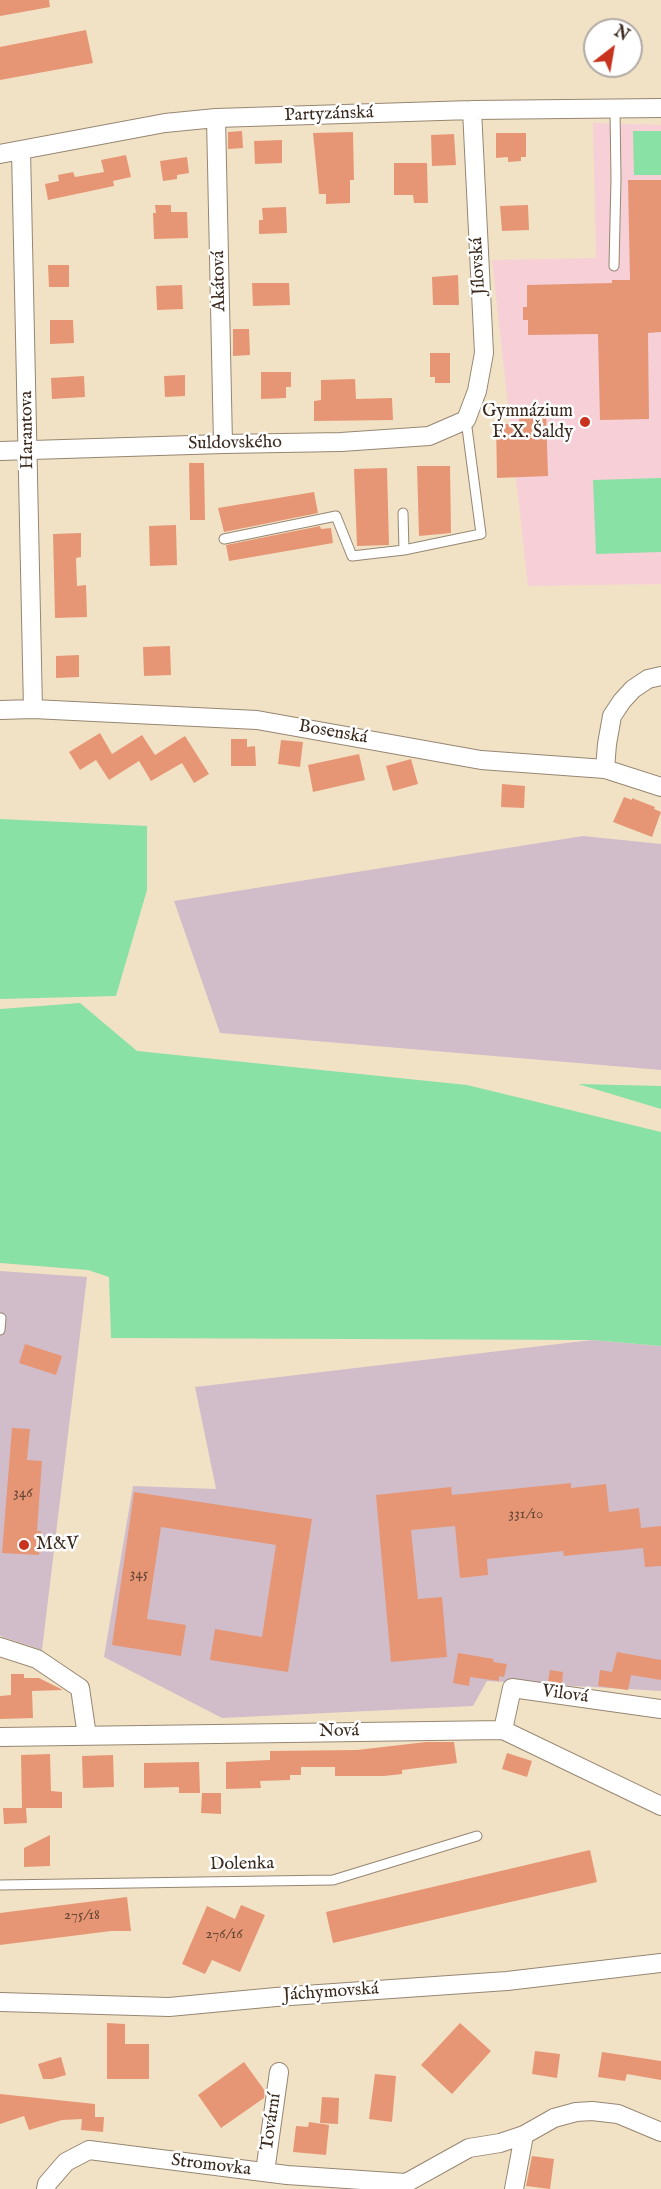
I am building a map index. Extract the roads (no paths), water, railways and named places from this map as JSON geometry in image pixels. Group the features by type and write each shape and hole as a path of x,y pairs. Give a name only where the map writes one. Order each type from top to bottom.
{"street":[{"name":"Partyzánská","path":"0,154 165,123 216,118 472,110 661,108"},
{"name":"Jílovská","path":"466,420 477,391 484,353 472,110"},
{"name":"Akátová","path":"216,118 223,444"},
{"name":"Harantova","path":"21,150 33,709"},
{"name":"Suldovského","path":"0,451 341,442 429,436 466,420"},
{"path":"605,769 612,716 633,689 648,678 661,676"},
{"name":"Bosenská","path":"0,710 33,709 257,720 481,760 605,769 661,787"},
{"path":"0,1647 38,1659 80,1688 87,1736"},
{"name":"Vilová","path":"503,1730 512,1688 661,1708"},
{"name":"Nová","path":"0,1737 503,1730 661,1806"},
{"name":"Jáchymovská","path":"0,2002 169,2007 276,1997 507,1982 661,1963"},
{"name":"Tovární","path":"265,2172 279,2072"},
{"name":"Stromovka","path":"46,2189 47,2184 66,2162 89,2150 265,2172 286,2182 406,2183 469,2148 501,2143 554,2118 576,2112 618,2114 661,2132"},
{"path":"514,2189 524,2134"}],"lane":[{"path":"614,266 615,110"},
{"path":"224,539 336,516 352,556 404,550 481,534 466,420"},
{"path":"403,513 404,550"},
{"path":"0,1330 1,1318"},
{"name":"Dolenka","path":"0,1885 333,1880 477,1836"}],"place":[{"name":"Gymnázium F. X. Šaldy","path":"585,422"},
{"name":"M&V","path":"24,1545"}]}
